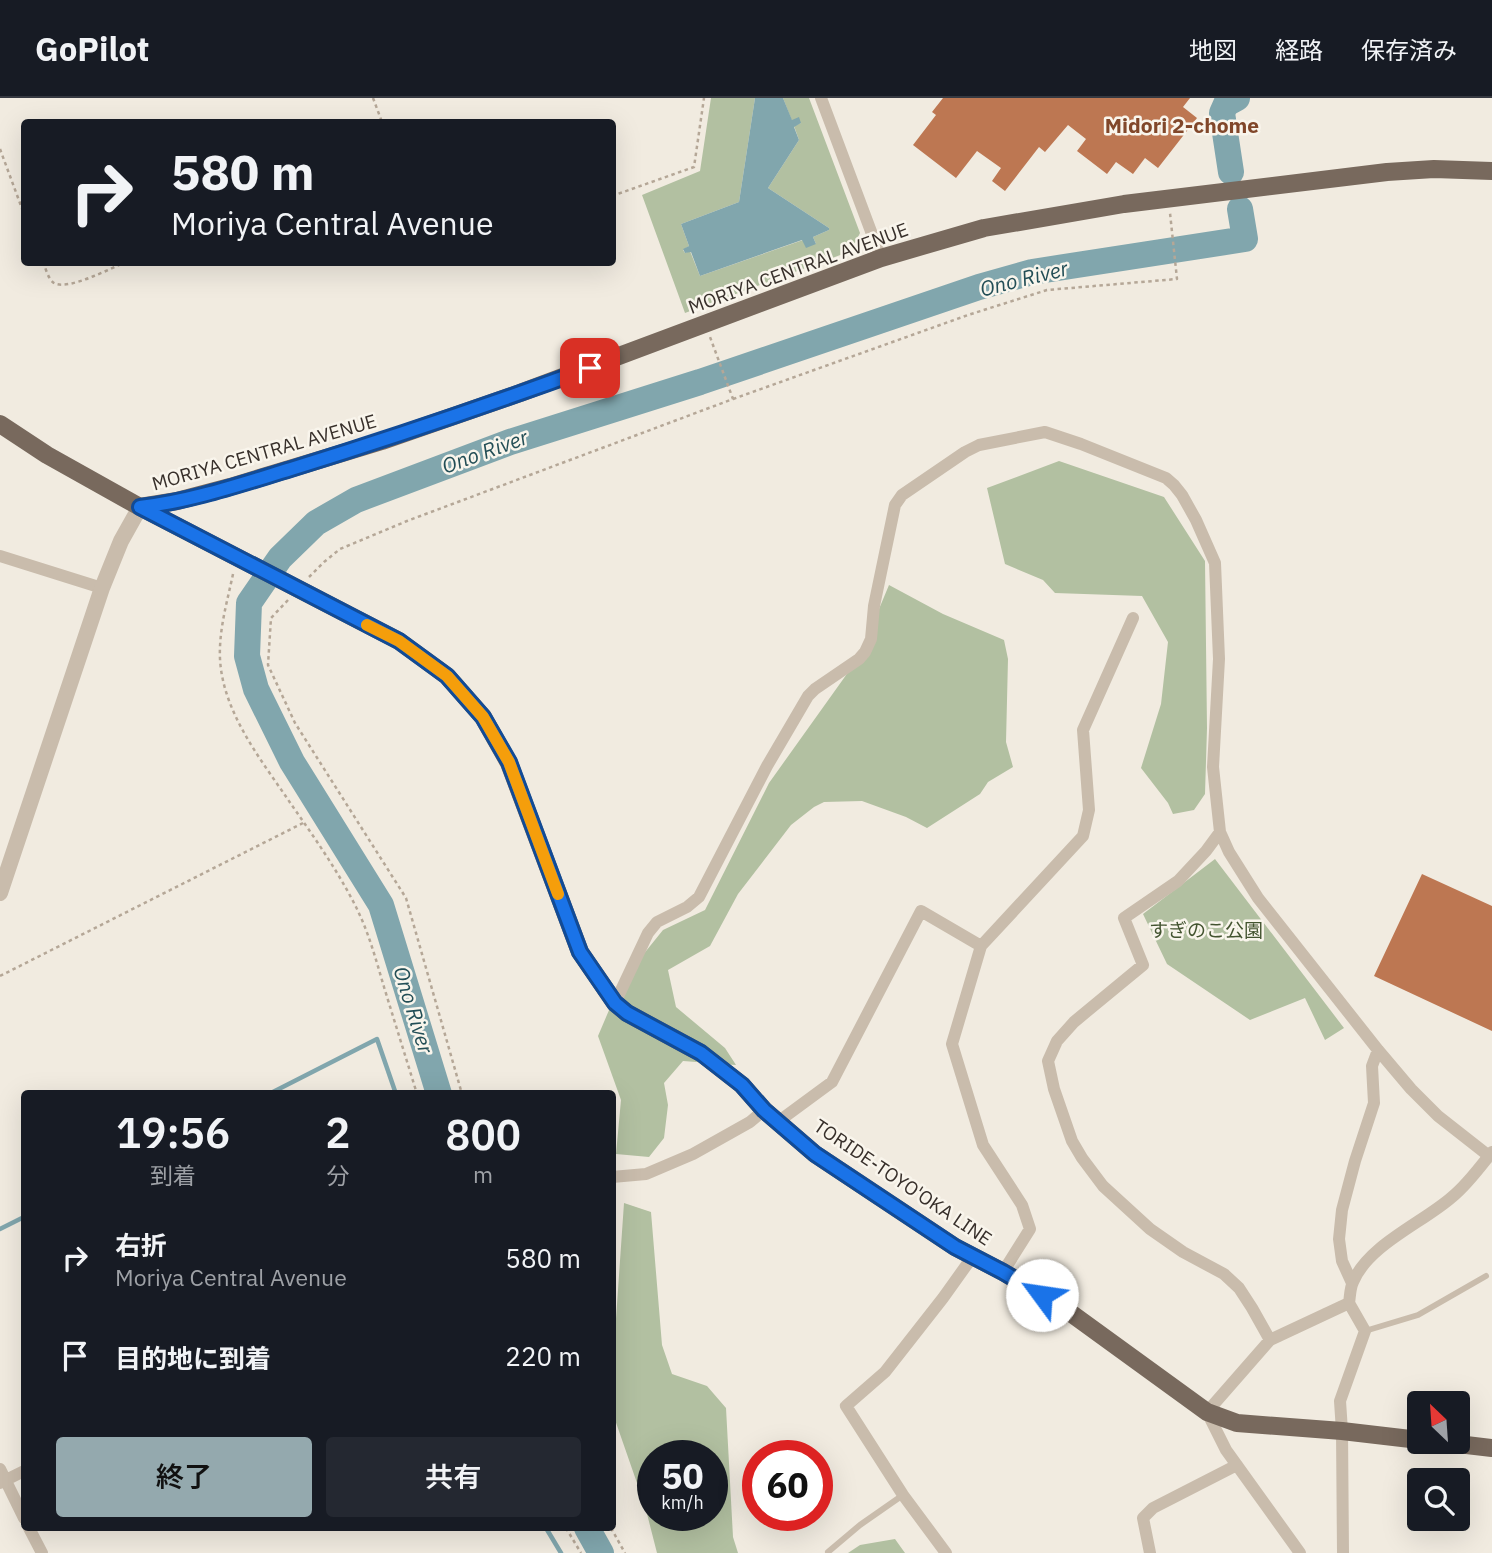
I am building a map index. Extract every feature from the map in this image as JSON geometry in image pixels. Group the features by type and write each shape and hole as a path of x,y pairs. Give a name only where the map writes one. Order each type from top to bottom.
{"main road":[{"name":"MORIYA CENTRAL AVENUE","path":"140,507 177,501 230,487 382,441 520,393 881,258 984,228 1124,204 1387,172 1434,169 1492,171"},
{"name":"TORIDE-TOYO'OKA LINE","path":"0,424 47,455 140,507 399,641 447,676 483,717 509,762 580,952 615,1003 627,1013 701,1053 742,1085 764,1110 815,1154 955,1247 1061,1306 1206,1412 1237,1423 1407,1439"},
{"path":"1470,1445 1492,1448"}],"street":[{"path":"821,98 881,258"},
{"path":"615,1003 648,933 657,922 687,907 699,897 767,766 808,696 865,652 871,639 874,606 895,505 902,495 979,444 1045,432 1166,478 1182,495 1215,563 1219,659 1213,767 1220,832 1228,852 1258,898 1411,1089 1438,1116 1491,1154 1453,1197 1373,1255 1352,1283 1349,1303 1365,1331 1340,1401 1343,1553"},
{"path":"0,893 102,588 121,541 140,507"},
{"path":"0,556 102,588"},
{"path":"1003,1272 1030,1229 1022,1205 983,1145 952,1044 981,946 1083,836 1089,810 1083,730 1133,618"},
{"path":"1220,832 1178,881 1124,918 1143,965 1074,1022 1057,1041 1048,1061 1054,1089 1072,1142 1103,1186 1150,1229 1183,1252 1224,1274 1239,1288 1270,1340"},
{"path":"779,1121 832,1082 921,911 981,946"},
{"path":"1352,1283 1342,1261 1339,1239 1342,1210 1374,1103 1372,1066 1378,1050"},
{"path":"616,1177 646,1174 693,1154 750,1122 764,1110"},
{"path":"946,1553 903,1495 846,1406 885,1372 972,1256"},
{"path":"1300,1553 1226,1450 1206,1412 1270,1340 1349,1303"},
{"path":"1150,1553 1143,1518 1153,1508 1237,1465"},
{"path":"21,1472 2,1477 21,1512"},
{"path":"31,1531 42,1553"}],"lane":[{"path":"1365,1331 1418,1315 1486,1276"},
{"path":"828,1552 860,1525 903,1495"}],"path":[{"path":"373,98 381,119"},
{"path":"616,195 694,167 704,98"},
{"path":"0,149 21,206"},
{"path":"461,1090 405,898 295,723 268,665 271,618 293,586 340,549 407,521 733,399 968,315 1047,290 1177,279 1172,227"},
{"path":"45,266 51,281 65,285 116,266"},
{"path":"705,324 733,399"},
{"path":"242,560 222,622 219,648 225,687 244,731 345,886 369,934 415,1090"},
{"path":"0,976 304,823"},
{"path":"568,1531 581,1553"},
{"path":"613,1531 625,1553"}],"green space":[{"path":"711,98 755,98 739,202 681,224 689,246 683,250 685,253 690,251 700,276 803,240 816,244 813,237 829,230 768,188 799,140 794,126 801,123 792,121 783,98 809,98 860,233 851,251 685,313 642,195 700,171"},
{"path":"1059,461 1164,497 1205,561 1205,794 1194,810 1173,814 1168,803 1141,768 1161,704 1168,642 1142,596 1055,593 1043,580 1005,564 987,488"},
{"path":"889,585 943,614 1004,640 1008,659 1006,742 1013,767 988,782 980,794 927,828 906,817 862,801 824,802 791,825 738,894 710,946 668,970 676,1007 725,1048 736,1065 683,1061 664,1083 668,1105 664,1138 649,1157 616,1154 621,1100 598,1036 621,982 663,930 705,910 769,783 859,657"},
{"name":"すぎのこ公園","path":"1215,859 1344,1028 1325,1040 1305,998 1250,1020 1167,964 1143,914"},
{"path":"624,1203 651,1212 662,1345 672,1374 707,1386 726,1408 728,1440 637,1440 637,1483 616,1423 616,1319"},
{"path":"728,1445 733,1537 738,1553 657,1553 651,1531 728,1531"},
{"path":"895,1539 905,1553 848,1553 860,1545"}],"water":[{"path":"755,98 783,98 792,120 799,117 801,123 794,127 799,140 768,188 829,230 813,237 816,244 806,248 802,240 700,276 691,252 685,253 683,249 689,246 681,224 739,202"}],"building":[{"path":"943,98 1190,98 1183,107 1197,118 1158,168 1145,158 1133,174 1116,162 1107,174 1077,151 1086,139 1068,125 1045,152 1039,147 1005,191 992,181 1001,168 977,151 956,178 913,145 936,115 932,112"},
{"path":"1422,874 1492,906 1492,1031 1374,976"}],"waterway":[{"name":"Ono River","path":"1231,172 1222,113 1226,104 1237,98"},
{"name":"Ono River","path":"438,1090 381,905 292,762 256,689 247,656 249,603 280,558 316,523 356,500 510,442 700,382 979,287 1032,272 1245,239 1240,209"},
{"path":"277,1090 377,1039 395,1090"},
{"path":"0,1229 21,1218"},
{"path":"548,1531 561,1553"},
{"name":"Ono River","path":"589,1531 601,1553"}],"slow traffic":[{"path":"367,625 399,641 447,676 483,717 509,762 558,894"}],"district":[{"name":"Midori 2-chome","path":"1182,126"}],"route":[{"path":"590,368 382,441 230,487 177,501 140,507 399,641 447,676 483,717 509,762 580,952 615,1003 627,1013 701,1053 742,1085 764,1110 815,1154 955,1247 1042,1295"}]}
